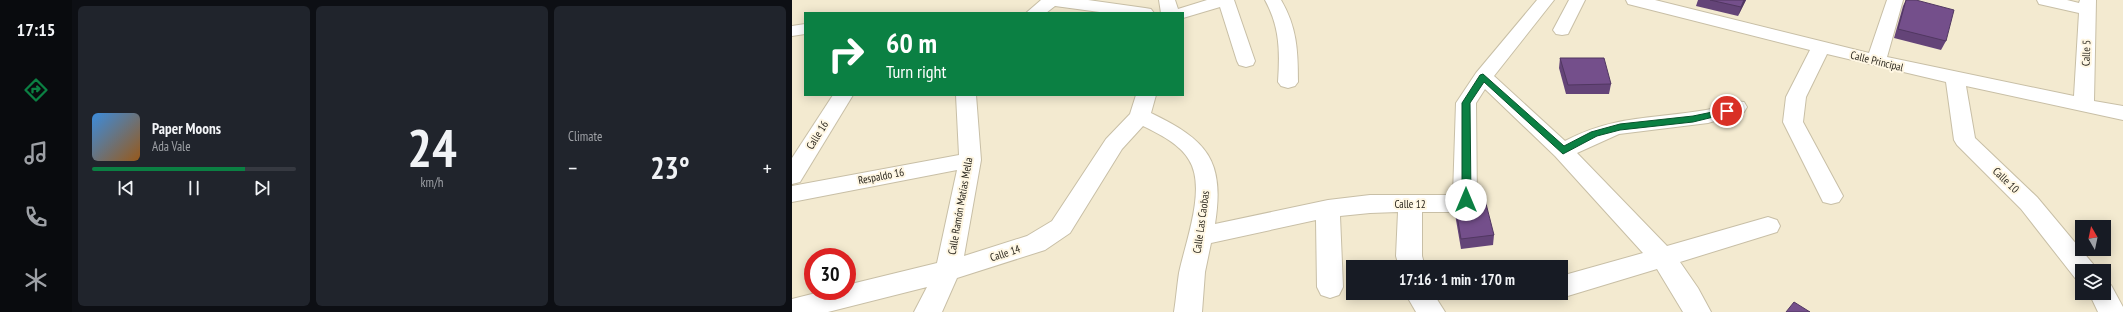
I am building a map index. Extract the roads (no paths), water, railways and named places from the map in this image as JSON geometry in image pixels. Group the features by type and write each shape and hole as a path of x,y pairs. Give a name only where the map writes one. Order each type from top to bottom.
{"street":[{"path":"1036,12 1050,0 1138,12"},
{"path":"1167,0 1170,12"},
{"path":"1184,12 1225,0 1246,61"},
{"path":"1273,0 1284,17 1289,41 1288,82"},
{"name":"Calle 12","path":"1200,236 1328,209 1370,204 1465,203 1466,103 1483,77 1546,0"},
{"path":"1562,30 1577,0"},
{"name":"Calle Principal","path":"1634,0 1876,61 2123,113"},
{"path":"1876,61 1893,0"},
{"path":"2045,0 2088,5"},
{"name":"Calle 5","path":"2084,105 2088,5"},
{"path":"792,31 804,29"},
{"path":"1821,47 1796,97 1793,122 1831,196"},
{"path":"1483,77 1563,151 1663,258 1689,296 1697,312"},
{"name":"Calle 10","path":"1955,78 1965,140 2029,203 2078,264"},
{"name":"Calle 16","path":"792,176 842,96"},
{"name":"Calle Ramón Matías Mella","path":"928,312 948,271 970,160 966,96"},
{"name":"Calle Las Caobas","path":"1143,106 1166,129 1186,143 1199,156 1206,172 1206,195 1200,236 1192,274 1188,312"},
{"name":"Calle 14","path":"792,310 948,271 1036,243 1061,227 1114,144 1143,106"},
{"path":"1563,151 1594,134 1620,127 1693,119 1727,111 1737,107"},
{"name":"Respaldo 16","path":"792,194 970,160"},
{"path":"1410,204 1410,260"},
{"path":"1328,209 1330,287"},
{"path":"1568,285 1768,226"},
{"path":"1423,300 1431,312"},
{"path":"2106,300 2112,312"}]}
